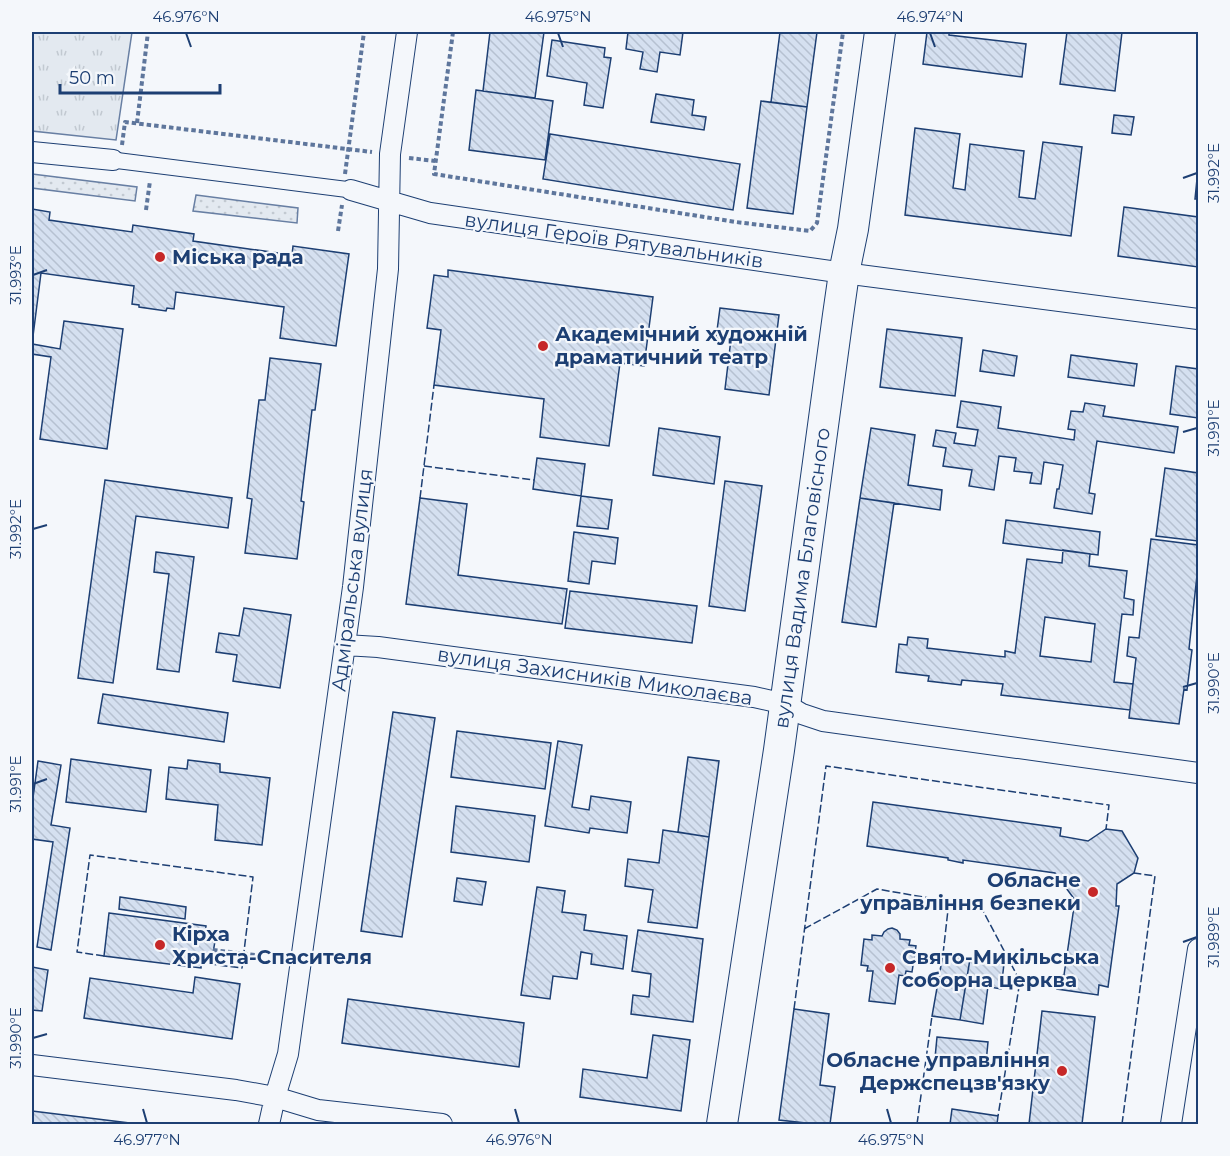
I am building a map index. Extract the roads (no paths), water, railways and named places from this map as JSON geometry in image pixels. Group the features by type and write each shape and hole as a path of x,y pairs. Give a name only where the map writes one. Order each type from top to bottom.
{"main road":[{"name":"вулиця Вадима Благовісного","path":"722,1125 785,704 844,273 853,229 880,32"}],"street":[{"name":"Адміральська вулиця","path":"269,1125 274,1097 288,1053 345,645 388,269 390,154 407,32"},
{"name":"вулиця Героїв Рятувальників","path":"32,152 117,160 351,190 430,213 844,273 1198,319"},
{"name":"вулиця Захисників Миколаєва","path":"345,645 378,647 754,697 785,704 802,714 823,721 1198,773"},
{"path":"1171,1125 1198,949"},
{"path":"32,1065 236,1090 274,1097 318,1110 442,1125"}],"place":[{"name":"Міська рада","path":"160,257"},
{"name":"Академічний художній драматичний театр","path":"543,346"},
{"name":"Обласне управління безпеки","path":"1093,892"},
{"name":"Кірха Христа-Спасителя","path":"160,945"},
{"name":"Свято-Микільська соборна церква","path":"890,968"},
{"name":"Обласне управління Держспецзв'язку","path":"1062,1071"}]}
